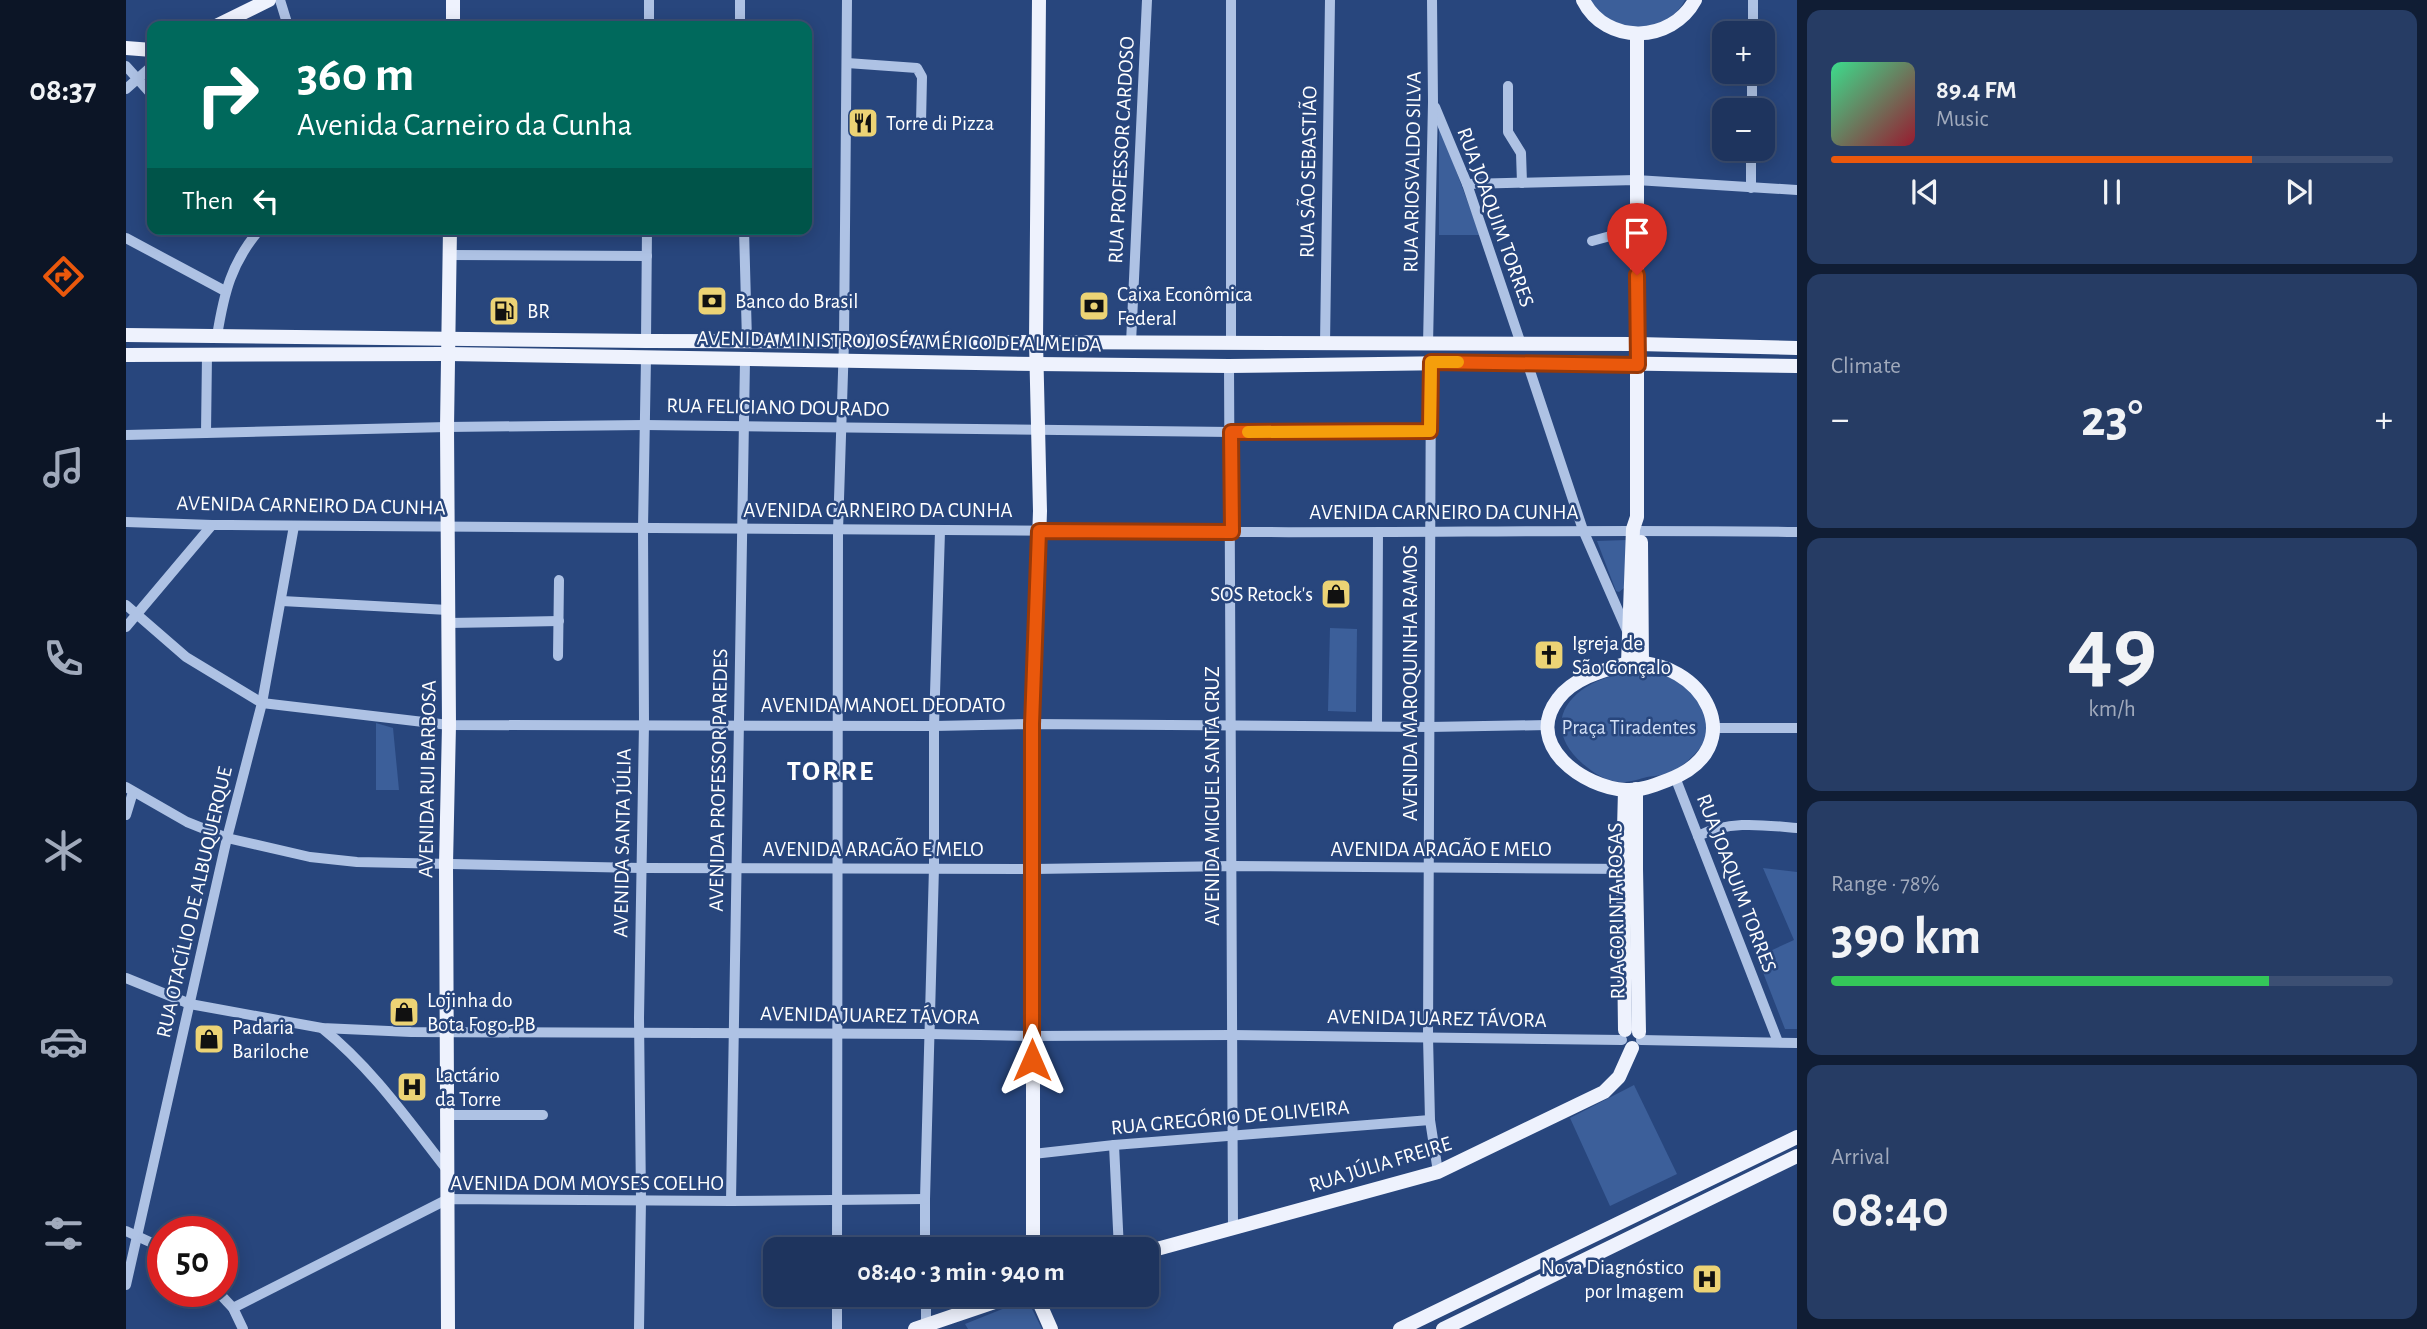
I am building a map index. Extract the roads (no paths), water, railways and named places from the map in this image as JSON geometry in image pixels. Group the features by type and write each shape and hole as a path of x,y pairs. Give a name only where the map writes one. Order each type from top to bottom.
{"main road":[{"path":"226,21 269,0"},
{"path":"453,0 453,21"},
{"path":"1033,1237 1032,724 1039,531 1036,341 1039,0"},
{"path":"1583,0 1597,19 1616,30 1637,34 1657,32 1675,23 1689,11 1695,0"},
{"path":"1635,663 1637,34"},
{"path":"126,48 147,50"},
{"name":"AVENIDA RUI BARBOSA","path":"448,1329 446,864 450,725 447,427 450,235"},
{"name":"AVENIDA MINISTRO JOSÉ AMÉRICO DE ALMEIDA","path":"126,335 646,341 1638,344 1797,348"},
{"name":"AVENIDA MINISTRO JOSÉ AMÉRICO DE ALMEIDA","path":"126,355 448,354 1229,366 1527,362 1797,366"},
{"path":"1635,663 1628,632 1637,525"},
{"path":"1635,663 1667,670 1690,683 1705,698 1714,728 1709,746 1701,760 1675,778 1631,790 1598,783 1576,773 1553,749 1548,738 1548,725 1558,699 1567,689 1603,670 1635,663"},
{"name":"RUA CORINTA ROSAS","path":"1631,790 1629,869 1632,1038"},
{"name":"RUA JÚLIA FREIRE","path":"1159,1248 1438,1172 1604,1092 1619,1077 1632,1038"},
{"path":"1400,1329 1797,1138"},
{"path":"1453,1327 1797,1156"},
{"path":"921,1327 980,1307"},
{"path":"1041,1307 1051,1329"}],"street":[{"path":"280,0 286,21"},
{"path":"649,0 649,21"},
{"path":"740,0 740,21"},
{"path":"837,1237 838,531 844,361 847,0"},
{"name":"RUA PROFESSOR CARDOSO","path":"1131,343 1147,0"},
{"path":"1231,0 1231,344"},
{"name":"RUA SÃO SEBASTIÃO","path":"1325,344 1330,0"},
{"name":"RUA ARIOSVALDO SILVA","path":"1428,345 1433,102 1432,0"},
{"path":"1753,0 1753,21"},
{"path":"848,63 917,68 922,76 921,123"},
{"path":"126,66 147,89"},
{"path":"126,89 147,70"},
{"path":"1508,86 1508,132 1521,153 1522,183"},
{"name":"RUA JOAQUIM TORRES","path":"1433,102 1467,184 1521,344"},
{"path":"1751,161 1751,188"},
{"path":"1467,184 1636,180 1797,190"},
{"path":"1592,241 1636,229"},
{"path":"217,336 225,291 234,266 256,235"},
{"path":"646,341 647,235"},
{"path":"744,235 747,341"},
{"path":"126,238 225,291"},
{"path":"449,255 647,256"},
{"path":"206,433 207,355"},
{"name":"AVENIDA SANTA JÚLIA","path":"639,1329 640,868 644,724 646,358"},
{"name":"AVENIDA PROFESSOR PAREDES","path":"732,1201 745,360"},
{"name":"AVENIDA MAROQUINHA RAMOS","path":"1431,362 1428,1037 1430,1120 1438,1172"},
{"path":"1527,362 1583,530 1628,632"},
{"name":"AVENIDA MIGUEL SANTA CRUZ","path":"1229,366 1232,532 1233,1227"},
{"name":"RUA FELICIANO DOURADO","path":"126,435 645,425 1231,432 1430,431"},
{"name":"AVENIDA CARNEIRO DA CUNHA","path":"126,522 838,531 1232,532 1583,530 1637,525 1797,532"},
{"path":"126,627 212,525"},
{"name":"RUA OTACÍLIO DE ALBUQUERQUE","path":"126,1285 131,1233 190,1004 227,838 262,702 294,526"},
{"path":"926,1237 940,531"},
{"path":"1377,726 1378,532"},
{"path":"558,656 559,580"},
{"path":"282,601 448,617 559,621"},
{"path":"126,605 204,669 262,702"},
{"name":"AVENIDA MANOEL DEODATO","path":"262,702 450,725 1548,725"},
{"path":"1714,728 1797,728"},
{"name":"RUA JOAQUIM TORRES","path":"1675,778 1778,1042"},
{"path":"126,815 130,790"},
{"name":"AVENIDA ARAGÃO E MELO","path":"130,790 187,822 227,838 331,861 640,868 1034,869 1233,866 1629,869"},
{"path":"1698,836 1709,830 1733,825 1797,828"},
{"name":"AVENIDA JUAREZ TÁVORA","path":"126,978 190,1004 322,1028 1032,1036 1632,1038 1797,1043"},
{"path":"322,1028 347,1048 381,1085 448,1171"},
{"path":"448,1115 542,1115"},
{"name":"RUA GREGÓRIO DE OLIVEIRA","path":"1033,1154 1430,1120"},
{"path":"1114,1145 1118,1237"},
{"name":"AVENIDA DOM MOYSES COELHO","path":"233,1308 448,1199 925,1199"},
{"path":"131,1233 147,1240"},
{"path":"837,1307 837,1329"},
{"path":"921,1327 924,1307"},
{"path":"233,1308 243,1329"}],"place":[{"name":"Torre di Pizza","path":"863,123"},
{"name":"Banco do Brasil","path":"712,301"},
{"name":"Caixa Econômica Federal","path":"1094,306"},
{"name":"BR","path":"504,311"},
{"name":"SOS Retock's","path":"1336,594"},
{"name":"Igreja de São Gonçalo","path":"1549,655"},
{"name":"Lojinha do Bota Fogo-PB","path":"404,1012"},
{"name":"Padaria Bariloche","path":"209,1039"},
{"name":"Lactário da Torre","path":"412,1087"},
{"name":"Nova Diagnóstico por Imagem","path":"1707,1279"}],"district":[{"name":"TORRE","path":"831,770"}],"park label":[{"name":"Praça Tiradentes","path":"1629,727"}]}
